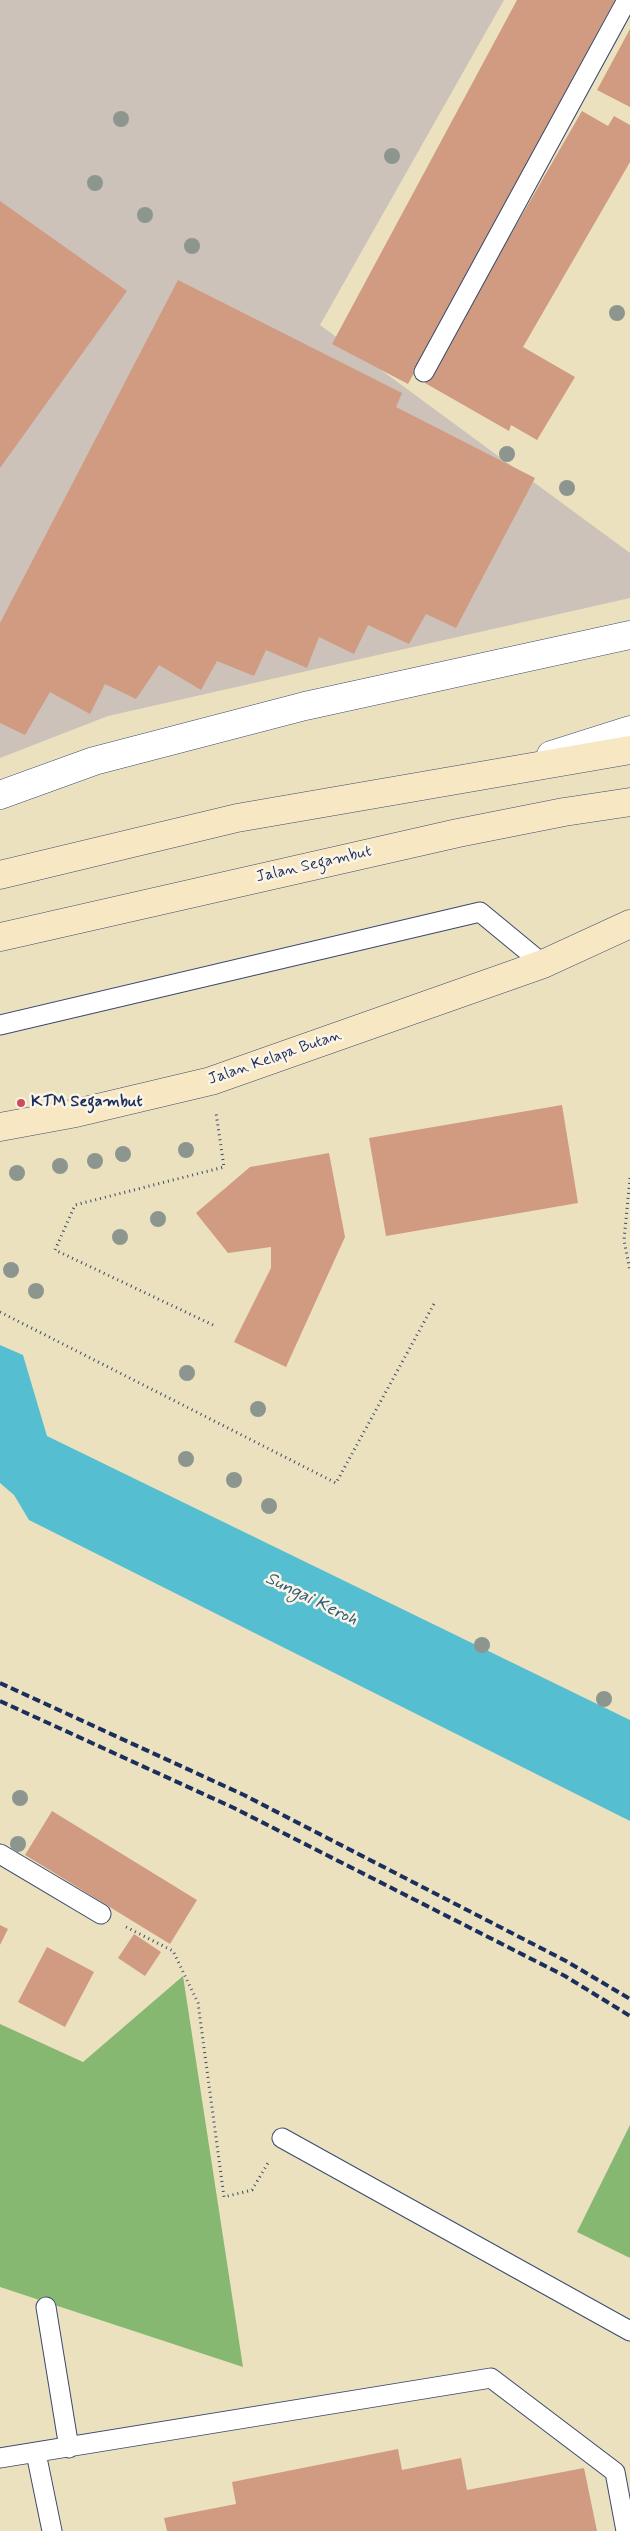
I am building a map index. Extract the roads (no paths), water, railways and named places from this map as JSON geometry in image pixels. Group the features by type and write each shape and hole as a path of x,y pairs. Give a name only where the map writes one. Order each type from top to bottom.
{"main road":[{"path":"0,875 237,818 630,750"},
{"name":"Jalan Segambut","path":"0,938 458,832 630,802"},
{"path":"564,812 630,810"},
{"name":"Jalan Kelapa Butan","path":"543,964 630,904"},
{"name":"Jalan Kelapa Butan","path":"0,1127 76,1113 211,1081 543,964 630,924"}],"street":[{"path":"0,795 94,761 305,706 621,640"},
{"path":"488,775 630,730"}],"lane":[{"path":"424,372 627,0"},
{"path":"0,1025 480,912 543,964"},
{"path":"0,1854 101,1914"},
{"path":"282,2138 630,2331"},
{"path":"46,2308 69,2448"},
{"path":"0,2458 491,2378 615,2472 626,2531"},
{"path":"36,2453 52,2531"}],"water":[{"name":"Sungai Keroh","path":"0,1345 23,1355 47,1436 630,1720 630,1821 29,1520 14,1495 0,1483"}],"railway":[{"path":"0,1683 244,1795 566,1961 630,1999"},
{"path":"0,1701 234,1808 565,1976 630,2016"}],"place":[{"name":"KTM Segambut","path":"21,1103"}]}
